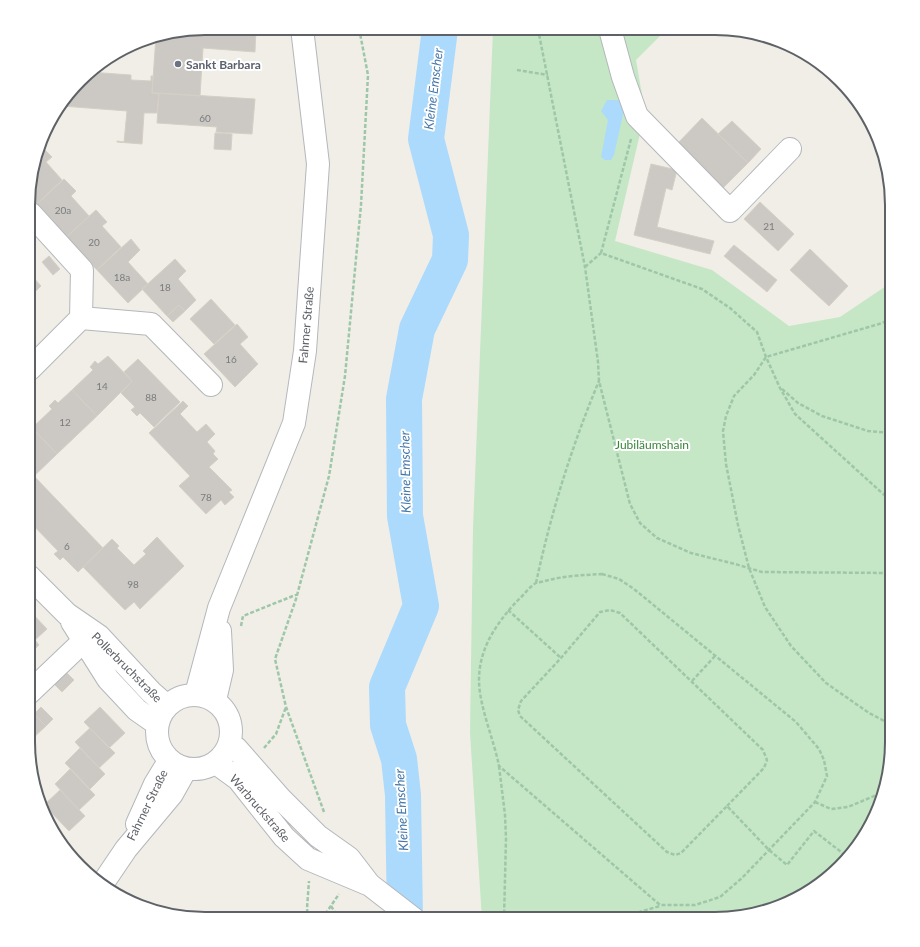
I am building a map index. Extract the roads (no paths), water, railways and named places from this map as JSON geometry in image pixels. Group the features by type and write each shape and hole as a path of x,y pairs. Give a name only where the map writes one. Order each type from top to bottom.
{"street":[{"name":"Fahrner Straße","path":"206,697 222,670 219,608 294,423 305,351 318,164 303,35"},
{"path":"612,35 623,77 637,116 730,211 790,149"},
{"path":"35,218 82,270 81,318 35,364"},
{"path":"81,318 151,324 211,385"},
{"name":"Pollerbruchstraße","path":"35,582 89,636 99,636 151,692 162,715"},
{"path":"35,687 89,636"},
{"path":"187,694 206,697 226,711 231,725 231,740 225,753 216,762 201,769 177,765 162,752 157,739 162,715 173,700 187,694"},
{"name":"Warbruckstraße","path":"229,744 236,748 280,798 318,836 349,858 360,881"},
{"name":"Warbruckstraße","path":"216,762 238,779 284,837 308,858 360,881 404,912"},
{"name":"Fahrner Straße","path":"105,879 126,849 155,784 177,765"}],"water":[{"path":"607,100 621,100 624,110 614,155 611,160 605,160 601,157 608,120 601,111"}],"waterway":[{"name":"Kleine Emscher","path":"405,912 403,795 399,759 388,725 387,687 421,606 405,516 404,399 417,329 450,260 451,235 426,139 439,35"}],"place":[{"name":"Sankt Barbara","path":"178,64"}],"park label":[{"name":"Jubiläumshain","path":"652,444"}]}
